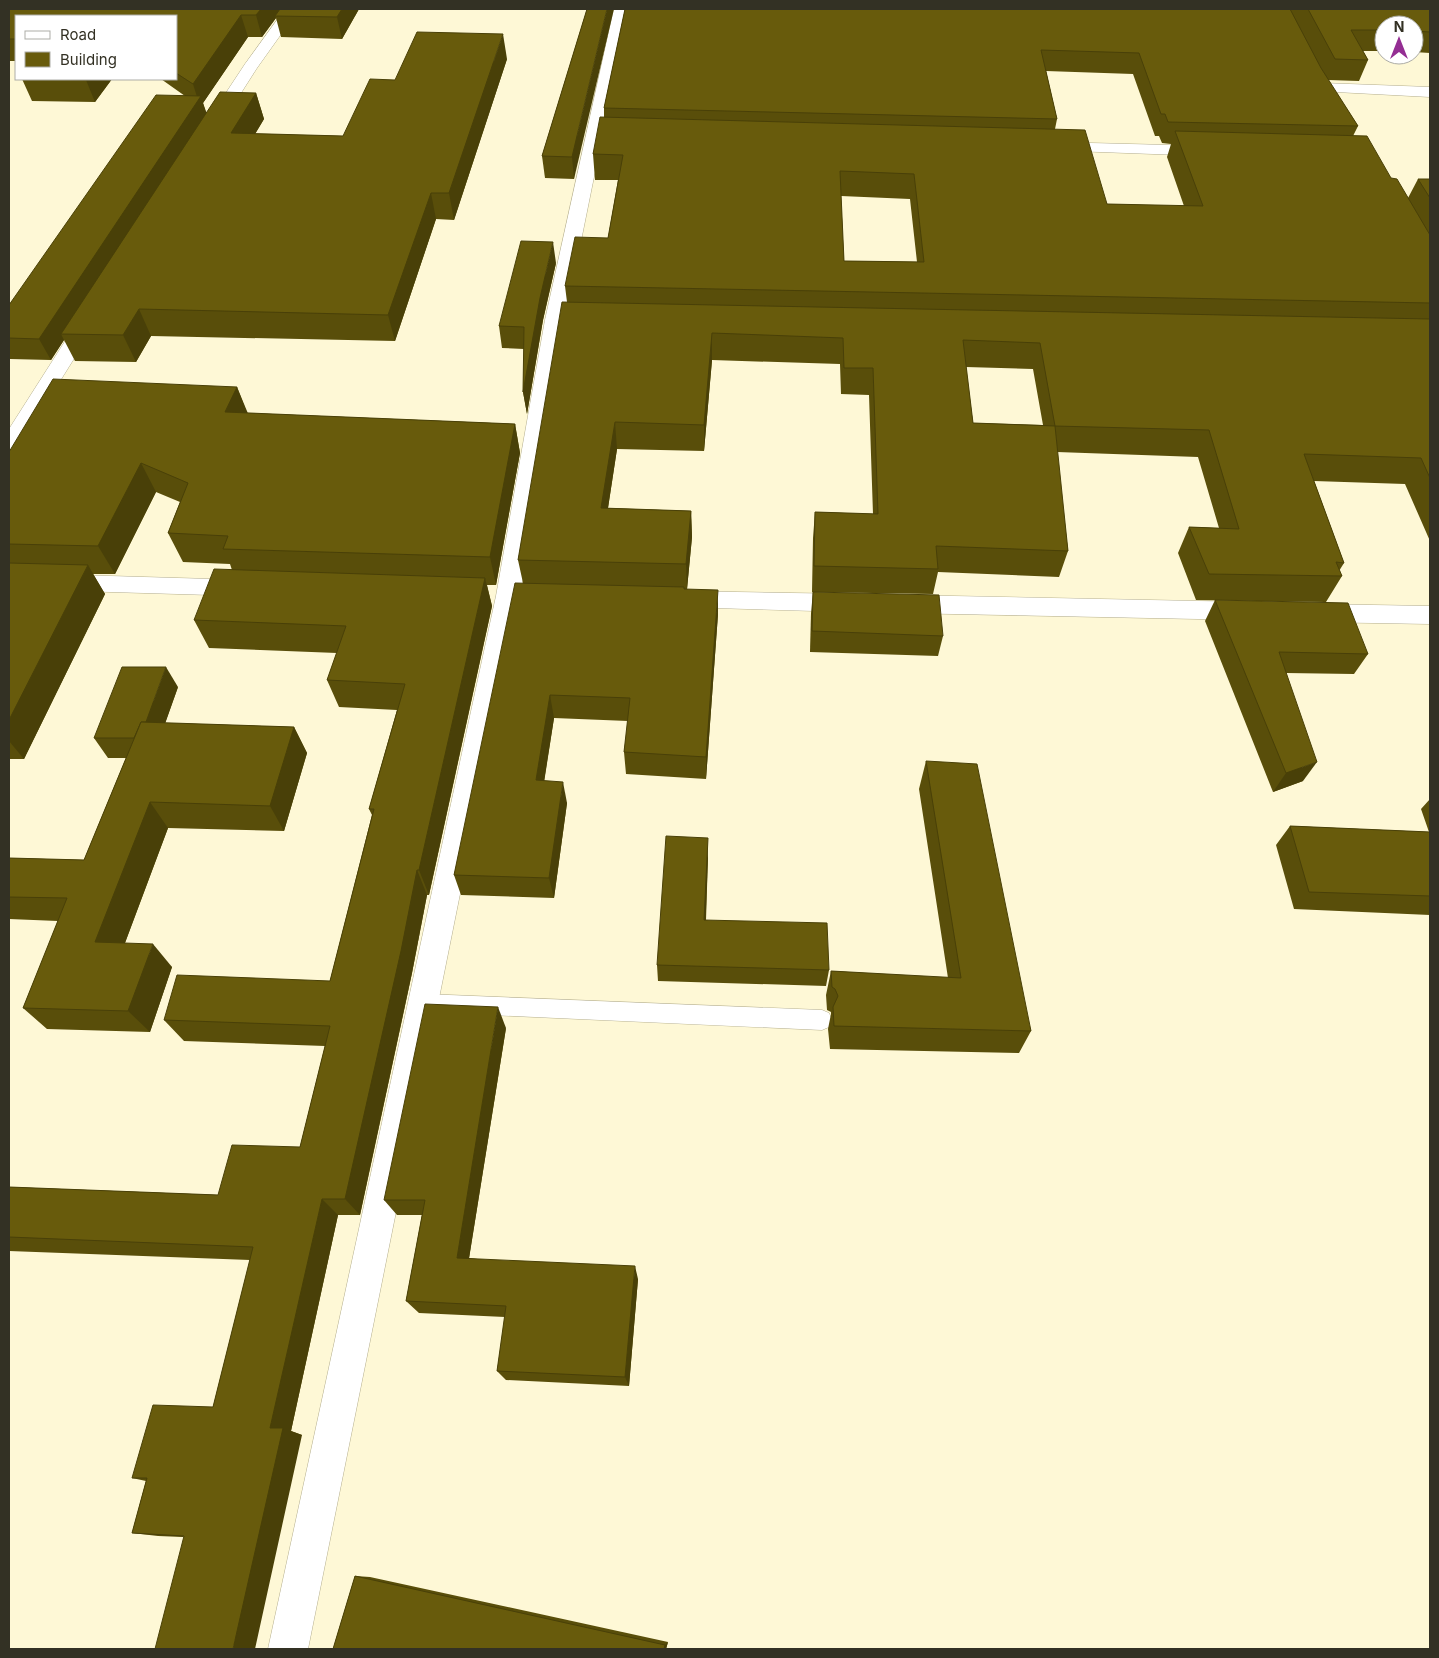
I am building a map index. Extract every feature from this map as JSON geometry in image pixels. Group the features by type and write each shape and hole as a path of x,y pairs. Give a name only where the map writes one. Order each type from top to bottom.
{"street":[{"path":"207,134 250,67 292,9"},
{"path":"288,1649 604,137 621,9"},
{"path":"1314,70 1322,88 1332,102"},
{"path":"1322,88 1430,92"},
{"path":"1039,147 1227,152"},
{"path":"9,445 100,302"},
{"path":"9,581 268,589"},
{"path":"657,599 1430,615"}],"lane":[{"path":"424,1003 822,1020"}],"building":[{"path":"9,9 261,9 256,15 241,15 193,84 178,74 178,15 15,15 15,39 9,39"},
{"path":"280,9 342,9 337,17 275,16"},
{"path":"587,9 607,9 572,157 542,156"},
{"path":"625,9 1290,9 1321,68 1358,126 1168,122 1165,114 1161,114 1139,53 1041,50 1057,119 604,108"},
{"path":"1308,9 1430,9 1430,32 1424,32 1424,15 1374,15 1374,30 1351,30 1368,60 1335,59"},
{"path":"417,32 503,34 449,193 431,193 388,315 139,309 123,335 61,334 220,92 256,93 231,133 343,136 370,79 395,80"},
{"path":"156,95 201,96 39,339 9,338 9,305"},
{"path":"600,117 1085,130 1107,204 1203,206 1175,131 1367,136 1391,178 1397,179 1430,235 1430,303 565,286 575,237 608,238 623,155 593,154","holes":["840,171 914,174 924,262 844,261"]},
{"path":"1418,179 1430,179 1430,198"},
{"path":"521,241 553,242 540,298 523,392 524,327 499,326"},
{"path":"562,302 1430,319 1430,478 1421,458 1304,454 1344,563 1336,562 1342,576 1209,574 1189,527 1239,529 1209,430 1055,426 1068,551 936,546 938,569 814,566 815,512 878,514 873,368 844,368 843,338 712,333 704,425 615,422 601,508 691,511 686,564 518,560","holes":["963,340 1040,343 1055,426 973,423"]},
{"path":"53,379 237,387 225,412 515,424 490,557 223,549 228,536 168,533 188,483 141,463 98,546 9,544 9,452"},
{"path":"9,563 88,565 9,720"},
{"path":"214,569 485,578 419,870 417,870 401,951 345,1199 322,1199 270,1428 283,1428 233,1649 155,1649 184,1536 132,1533 147,1478 132,1478 153,1405 213,1407 253,1247 9,1237 9,1187 218,1195 232,1145 300,1147 330,1026 164,1020 177,975 330,981 374,809 369,809 405,684 327,680 346,626 194,620"},
{"path":"515,583 684,587 684,589 718,590 706,757 624,752 630,698 550,695 536,780 563,782 549,878 454,875"},
{"path":"813,592 939,595 943,636 812,631"},
{"path":"1215,600 1348,603 1368,654 1279,652 1317,762 1286,773"},
{"path":"122,667 166,667 146,722 141,722 134,738 94,738"},
{"path":"141,722 294,727 270,806 150,802 95,942 153,944 128,1011 23,1008 67,898 9,897 9,858 84,860"},
{"path":"926,761 977,764 1031,1031 834,1026 833,1007 838,996 832,987 831,971 961,978"},
{"path":"1290,826 1430,832 1430,896 1309,892"},
{"path":"666,836 708,838 704,920 827,923 829,970 657,965"},
{"path":"425,1004 498,1007 457,1258 635,1266 625,1377 497,1371 506,1306 406,1301 425,1200 384,1200"},
{"path":"355,1576 665,1645 664,1649 333,1649"}]}
